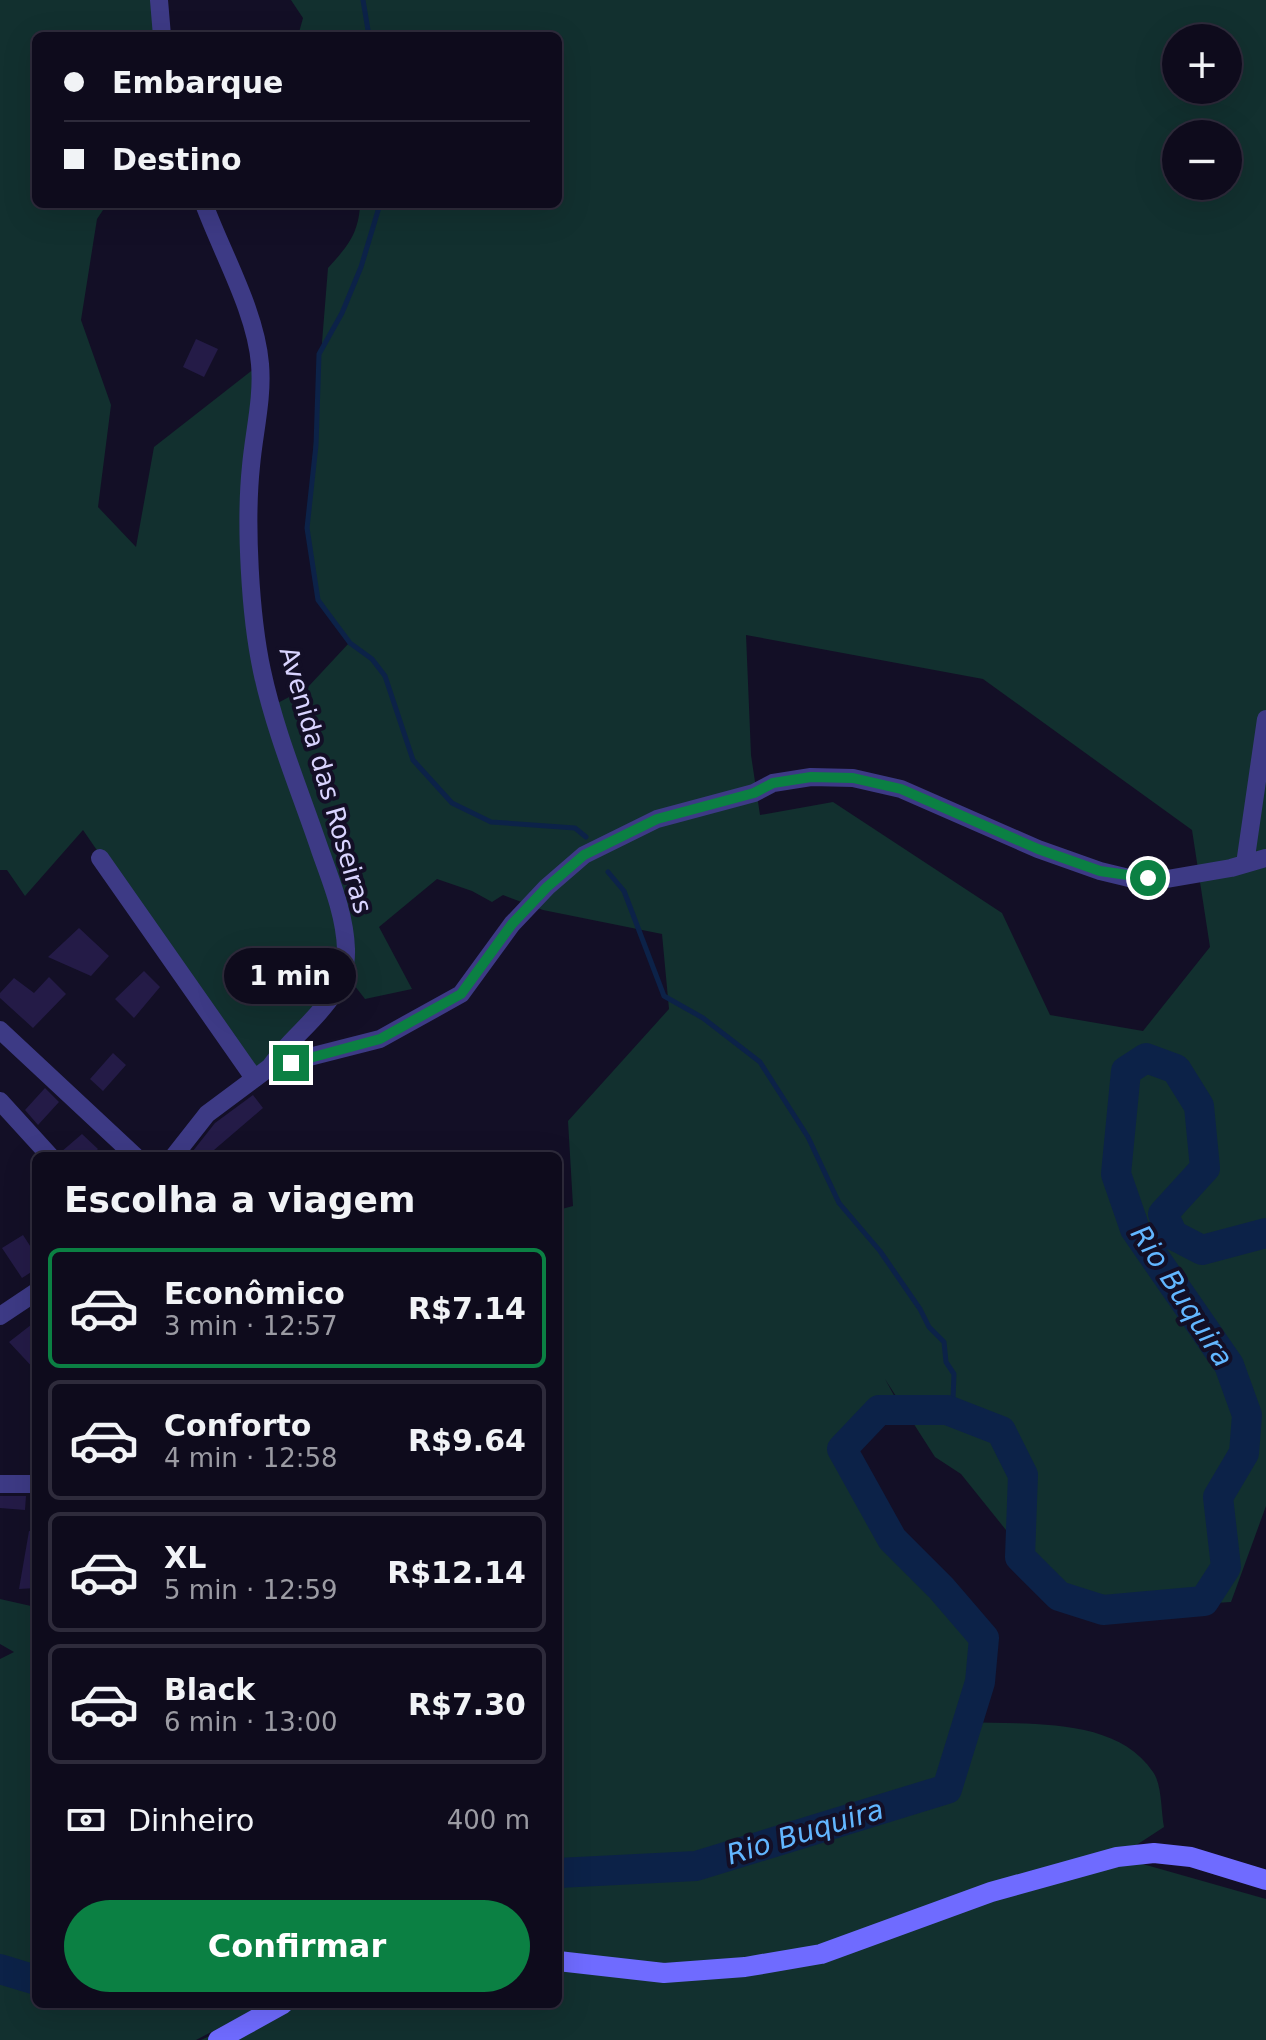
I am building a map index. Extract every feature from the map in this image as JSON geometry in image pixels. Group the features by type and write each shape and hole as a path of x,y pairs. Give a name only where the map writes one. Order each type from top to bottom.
{"main road":[{"path":"562,1961 664,1973 745,1967 821,1954 991,1892 1117,1857 1154,1853 1191,1857 1266,1880"},
{"path":"218,2040 276,2008"}],"street":[{"path":"159,0 162,32"},
{"name":"Avenida das Roseiras","path":"206,208 242,299 260,364 250,485 251,579 261,670 281,738 339,904 346,949 336,992 318,1016 289,1041 270,1067"},
{"path":"1245,864 1266,719"},
{"path":"177,1152 207,1114 270,1067 380,1039 461,994 512,924 547,887 584,855 657,819 754,793 773,783 811,777 853,778 901,789 1038,849 1129,878 1167,879 1266,858"},
{"path":"100,858 254,1078"},
{"path":"0,1030 131,1152"},
{"path":"0,1101 46,1152"},
{"path":"0,1316 32,1295"},
{"path":"0,1484 32,1484"}],"green space":[{"path":"0,0 159,0 162,32 32,32 32,208 104,208 97,219 81,320 111,405 98,507 136,547 154,447 260,364 251,579 272,706 308,687 349,643 318,600 307,528 328,268 354,233 360,208 562,208 562,32 299,32 303,18 291,0 1266,0 1266,1506 1231,1602 1103,1610 1059,1596 961,1474 935,1457 885,1379 902,1410 879,1410 849,1442 847,1458 892,1538 984,1638 982,1666 968,1722 1069,1727 1117,1741 1137,1754 1156,1777 1164,1827 1118,1857 1266,1899 1266,2040 201,2040 270,2008 562,2008 562,1209 573,1206 568,1121 669,1009 662,934 543,910 503,895 492,902 472,891 437,879 379,927 412,989 365,999 344,972 254,1078 83,830 25,896 7,870 0,870","holes":["746,635 983,679 1192,830 1210,947 1143,1031 1050,1015 1002,913 833,802 760,815 751,755"]},
{"path":"0,1599 31,1606 32,1604 32,2008 257,2008 196,2040 0,2040 0,1659 14,1652 0,1644"}],"building":[{"path":"196,339 218,349 204,377 183,367"},
{"path":"79,928 109,956 91,976 48,957"},
{"path":"144,971 160,987 134,1018 115,999"},
{"path":"49,977 66,994 33,1028 0,998 0,993 14,978 34,993"},
{"path":"113,1053 126,1065 103,1091 90,1079"},
{"path":"45,1088 59,1102 38,1125 25,1110"},
{"path":"253,1095 263,1108 212,1152 192,1152 215,1123"},
{"path":"82,1134 98,1149 95,1152 61,1152"},
{"path":"23,1235 32,1249 32,1272 22,1278 2,1248"},
{"path":"32,1324 32,1367 9,1342"},
{"path":"0,1496 26,1496 25,1510 0,1508"},
{"path":"29,1531 32,1531 32,1588 19,1589"}],"waterway":[{"path":"363,0 368,32"},
{"path":"379,208 361,267 342,313 319,354 316,445 307,528 318,600 350,643 372,659 385,676 413,760 452,803 491,822 575,828 586,837"},
{"path":"608,872 624,891 664,996 703,1018 760,1062 808,1137 839,1203 880,1251 929,1327 944,1342 946,1362 954,1374 953,1399 947,1410"},
{"name":"Rio Buquira","path":"562,1873 696,1866 947,1789 980,1682 984,1638 941,1588 892,1539 842,1449 879,1410 947,1410 1001,1431 1023,1475 1020,1557 1059,1596 1103,1610 1204,1601 1226,1567 1218,1497 1244,1453 1247,1415 1229,1365 1135,1229 1116,1174 1126,1071 1146,1058 1176,1069 1199,1106 1205,1168 1163,1214 1173,1235 1202,1250 1266,1233"},
{"name":"Rio Buquira","path":"0,1969 32,1979"}],"route":[{"path":"291,1063 380,1039 461,994 512,924 547,887 584,855 657,819 754,793 773,783 811,777 853,778 901,789 1038,849 1100,871 1129,878 1148,878"}]}
